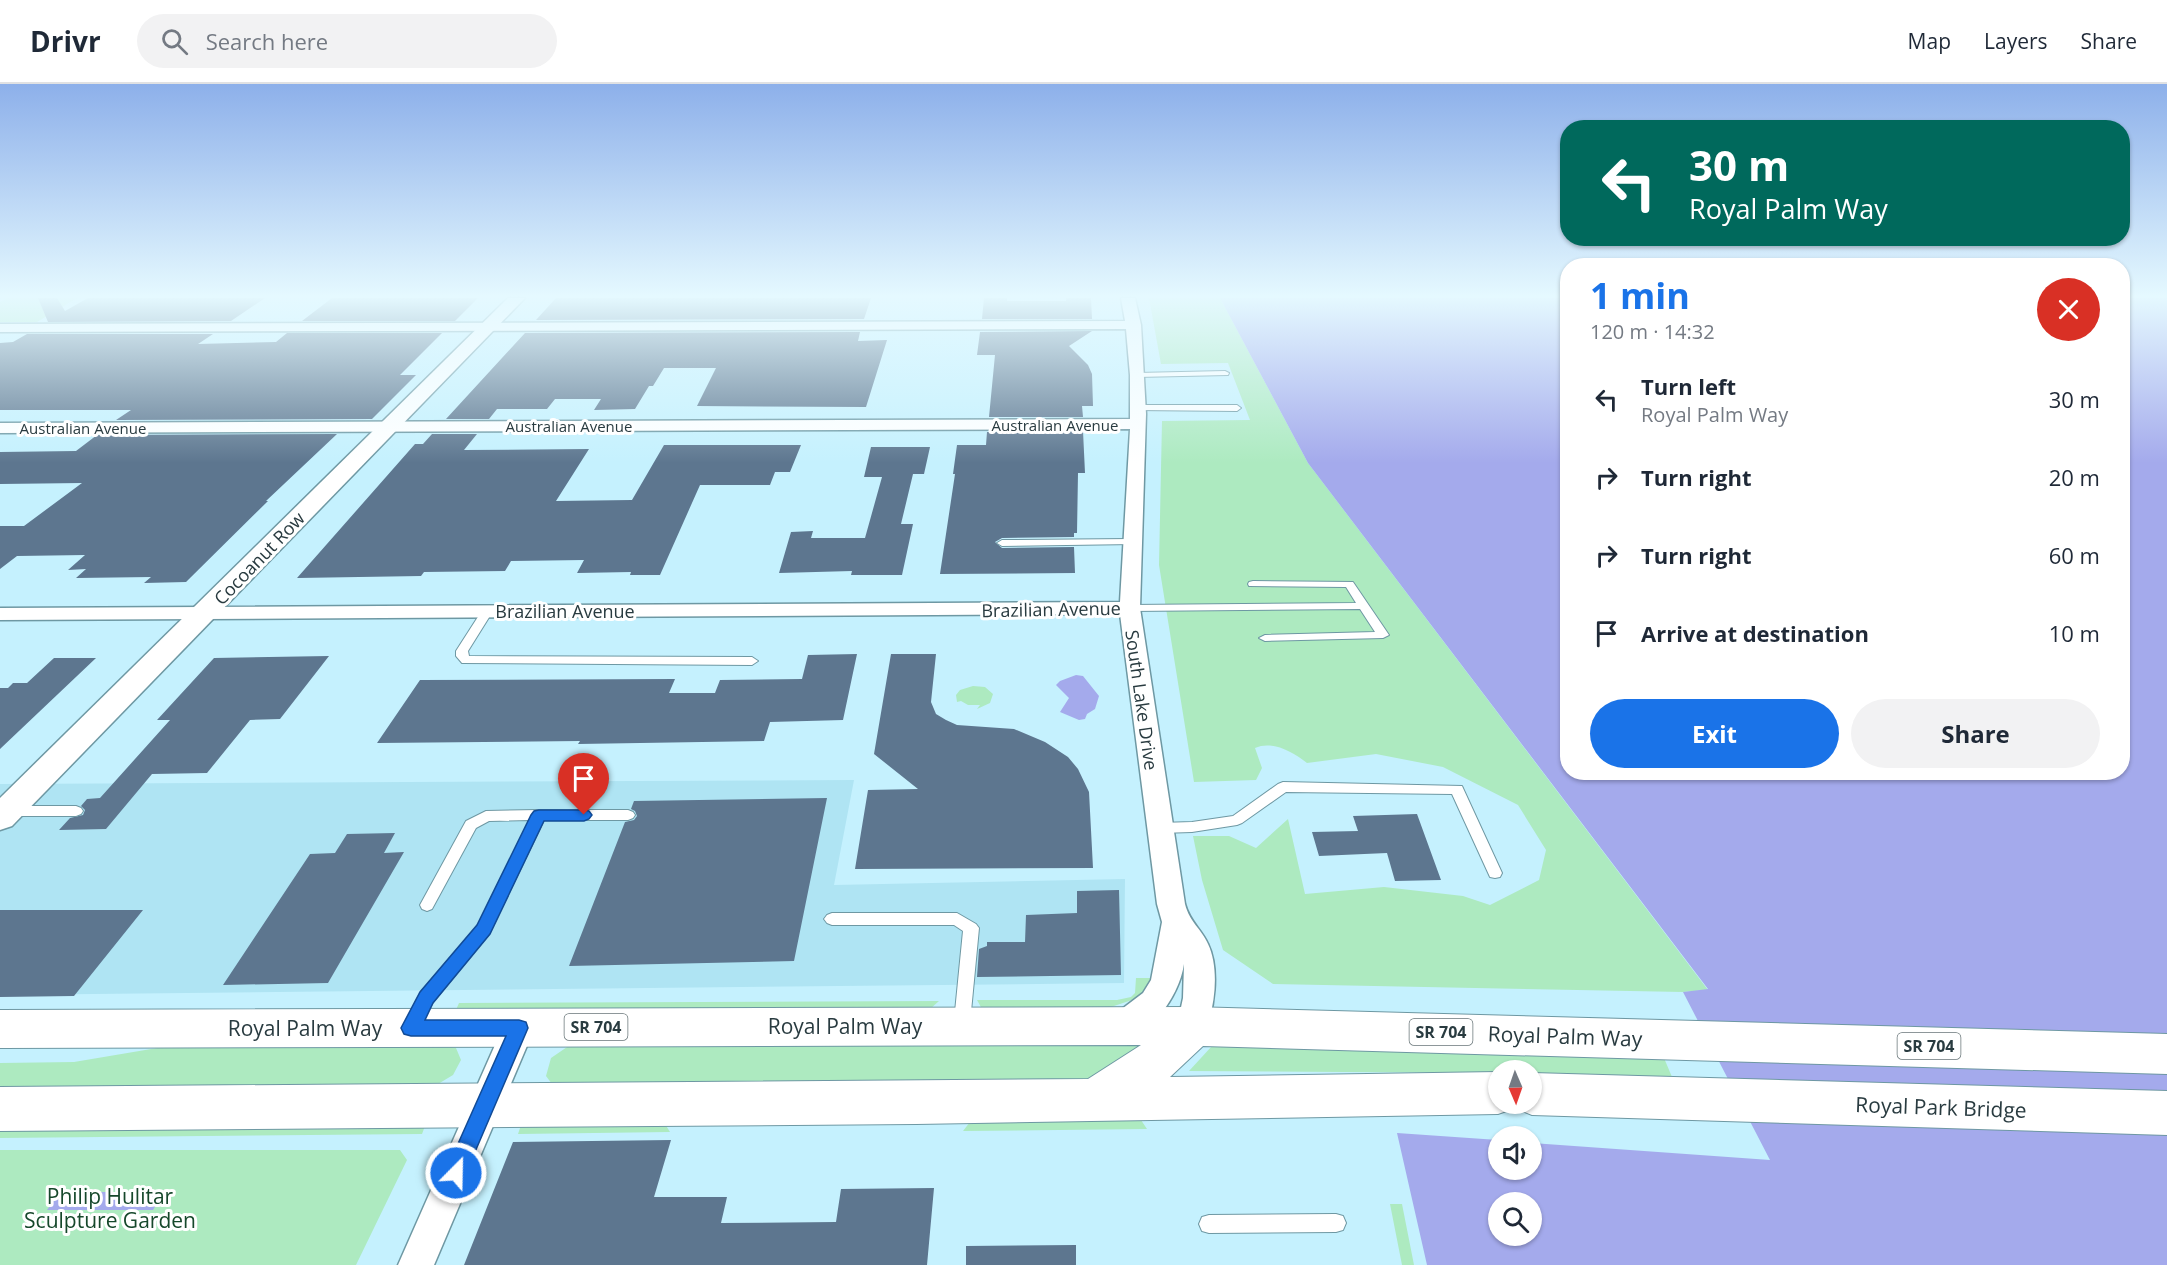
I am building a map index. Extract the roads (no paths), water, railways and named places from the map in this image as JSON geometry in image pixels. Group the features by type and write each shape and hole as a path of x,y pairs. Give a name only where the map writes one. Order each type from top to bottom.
{"main road":[{"name":"Royal Palm Way","path":"0,1029 1192,1026 2167,1054"},
{"path":"1094,1100 1136,1077 1164,1056 1192,1026"},
{"path":"0,1109 484,1107 1488,1093"},
{"name":"Royal Park Bridge","path":"1542,1094 2167,1113"}],"street":[{"name":"Cocoanut Row","path":"3,814 462,353"},
{"name":"South Lake Drive","path":"1136,353 1138,416 1130,608 1171,904 1176,922 1195,946 1198,961 1197,998 1192,1026"},
{"name":"Australian Avenue","path":"0,428 388,427 1138,416"},
{"name":"Brazilian Avenue","path":"0,614 1130,608"},
{"name":"South Lake Drive","path":"1123,1026 1147,1010 1162,993 1168,976 1176,922"},
{"path":"416,1265 519,1028"}],"lane":[{"path":"1137,375 1225,373"},
{"path":"1138,416 1236,408"},
{"path":"1002,543 1131,542"},
{"path":"1253,584 1349,584 1383,634 1265,638"},
{"path":"1130,608 1364,606"},
{"path":"487,611 462,651 462,656 466,660 752,661"},
{"path":"1160,828 1192,827 1237,820 1283,787 1457,789 1495,873"},
{"path":"3,814 76,811"},
{"path":"411,1028 427,997 484,930 539,815"},
{"path":"427,905 471,825 486,816 628,815"},
{"path":"832,918 957,918 971,928 962,1026"},
{"path":"1209,1224 1336,1223"}],"water":[{"path":"1249,353 1560,353 1560,780 2130,780 2130,353 2167,353 2167,1265 1427,1265 1397,1133 1488,1139 1488,1180 1542,1180 1542,1144 1770,1160 1683,992 1708,989 1308,463"},
{"path":"1076,675 1083,676 1099,696 1095,709 1087,714 1085,719 1079,720 1060,712 1069,698 1056,685"},
{"path":"60,1192 164,1192 153,1210 47,1210"}],"park label":[{"name":"Philip Hulitar Sculpture Garden","path":"110,1208"}]}
